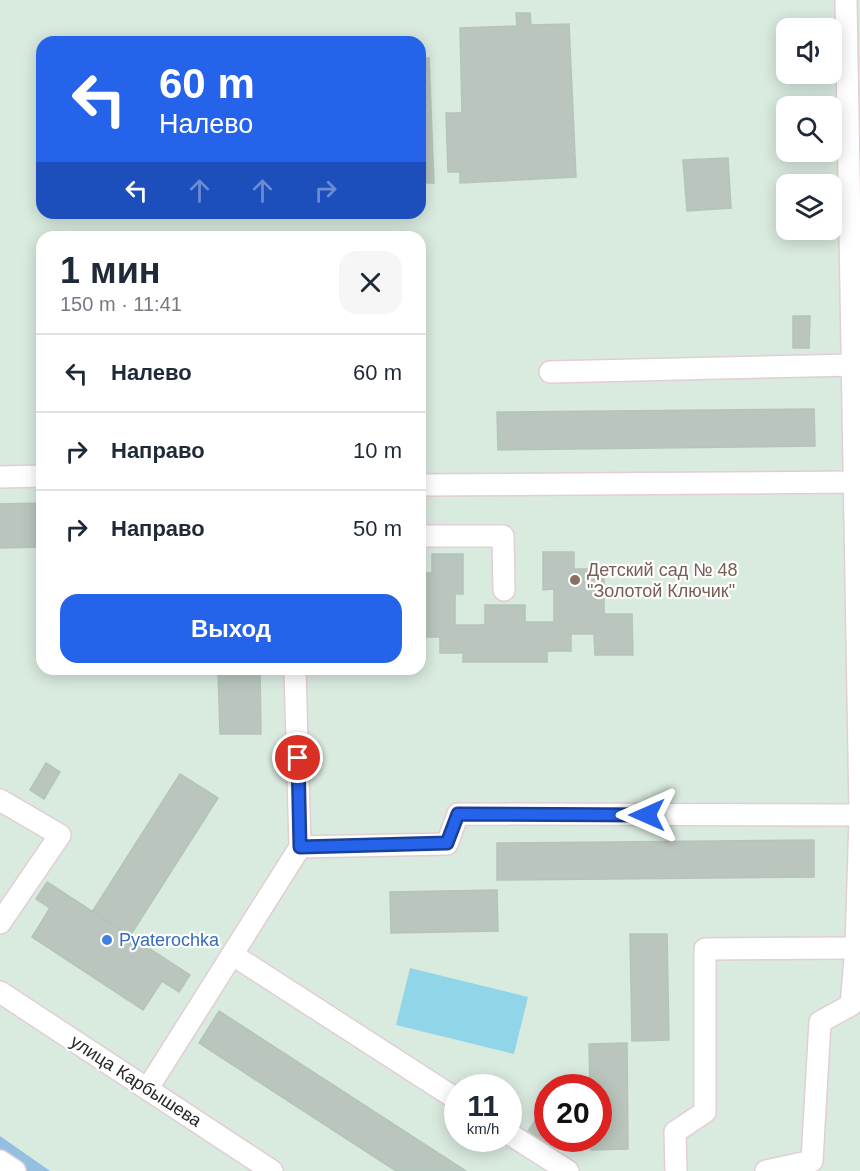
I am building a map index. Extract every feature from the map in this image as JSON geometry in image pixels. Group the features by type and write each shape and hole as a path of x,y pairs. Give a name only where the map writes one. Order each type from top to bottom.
{"street":[{"path":"766,1171 812,1161 820,1022 856,1005 860,814 854,365 855,192 846,0"},
{"path":"550,372 854,365"},
{"path":"0,477 36,476"},
{"path":"426,484 857,482"},
{"path":"426,536 503,536 504,590"},
{"path":"148,1088 300,847 295,675"},
{"path":"0,800 60,835 0,923"},
{"path":"300,847 447,843 458,814 860,814"},
{"path":"676,1171 675,1132 705,1112 705,950 856,948"},
{"path":"233,955 444,1091"},
{"name":"улица Карбышева","path":"0,992 272,1171"},
{"path":"522,1142 568,1171"},
{"path":"0,1161 15,1171"}],"shaded area":[{"path":"410,968 528,997 514,1054 396,1025"},
{"path":"0,1136 50,1171 0,1171"}],"building":[{"path":"516,13 530,13 531,25 569,24 576,177 460,183 460,172 448,172 446,113 462,113 460,28 517,26"},
{"path":"426,58 429,58 434,183 426,183"},
{"path":"728,158 731,208 687,211 683,160"},
{"path":"793,316 810,316 809,348 793,348"},
{"path":"814,409 815,446 498,450 497,412"},
{"path":"36,503 36,547 0,548 0,504"},
{"path":"543,552 574,552 574,569 604,569 604,614 632,614 633,655 595,655 594,634 571,634 571,651 547,651 547,662 463,662 463,653 440,653 440,637 426,637 426,573 432,573 432,554 463,554 463,594 455,594 455,625 485,625 485,605 525,605 525,622 554,622 554,589 543,590"},
{"path":"218,675 260,675 261,734 220,734"},
{"path":"46,763 60,772 44,799 30,790"},
{"path":"180,774 218,798 130,936 92,912"},
{"path":"814,840 814,877 497,880 497,843"},
{"path":"47,882 190,975 179,992 162,981 143,1010 32,937 50,908 36,899"},
{"path":"497,890 498,931 391,933 390,892"},
{"path":"630,934 667,934 669,1040 632,1041"},
{"path":"219,1011 466,1171 396,1171 199,1043"},
{"path":"627,1043 628,1149 612,1149 612,1074 590,1074 589,1044"},
{"path":"534,1122 534,1140 526,1134"}],"place":[{"name":"Детский сад № 48 \"Золотой Ключик\"","path":"575,580"},
{"name":"Pyaterochka","path":"107,940"}],"route":[{"path":"298,758 300,847 447,843 458,814 647,815"}]}
